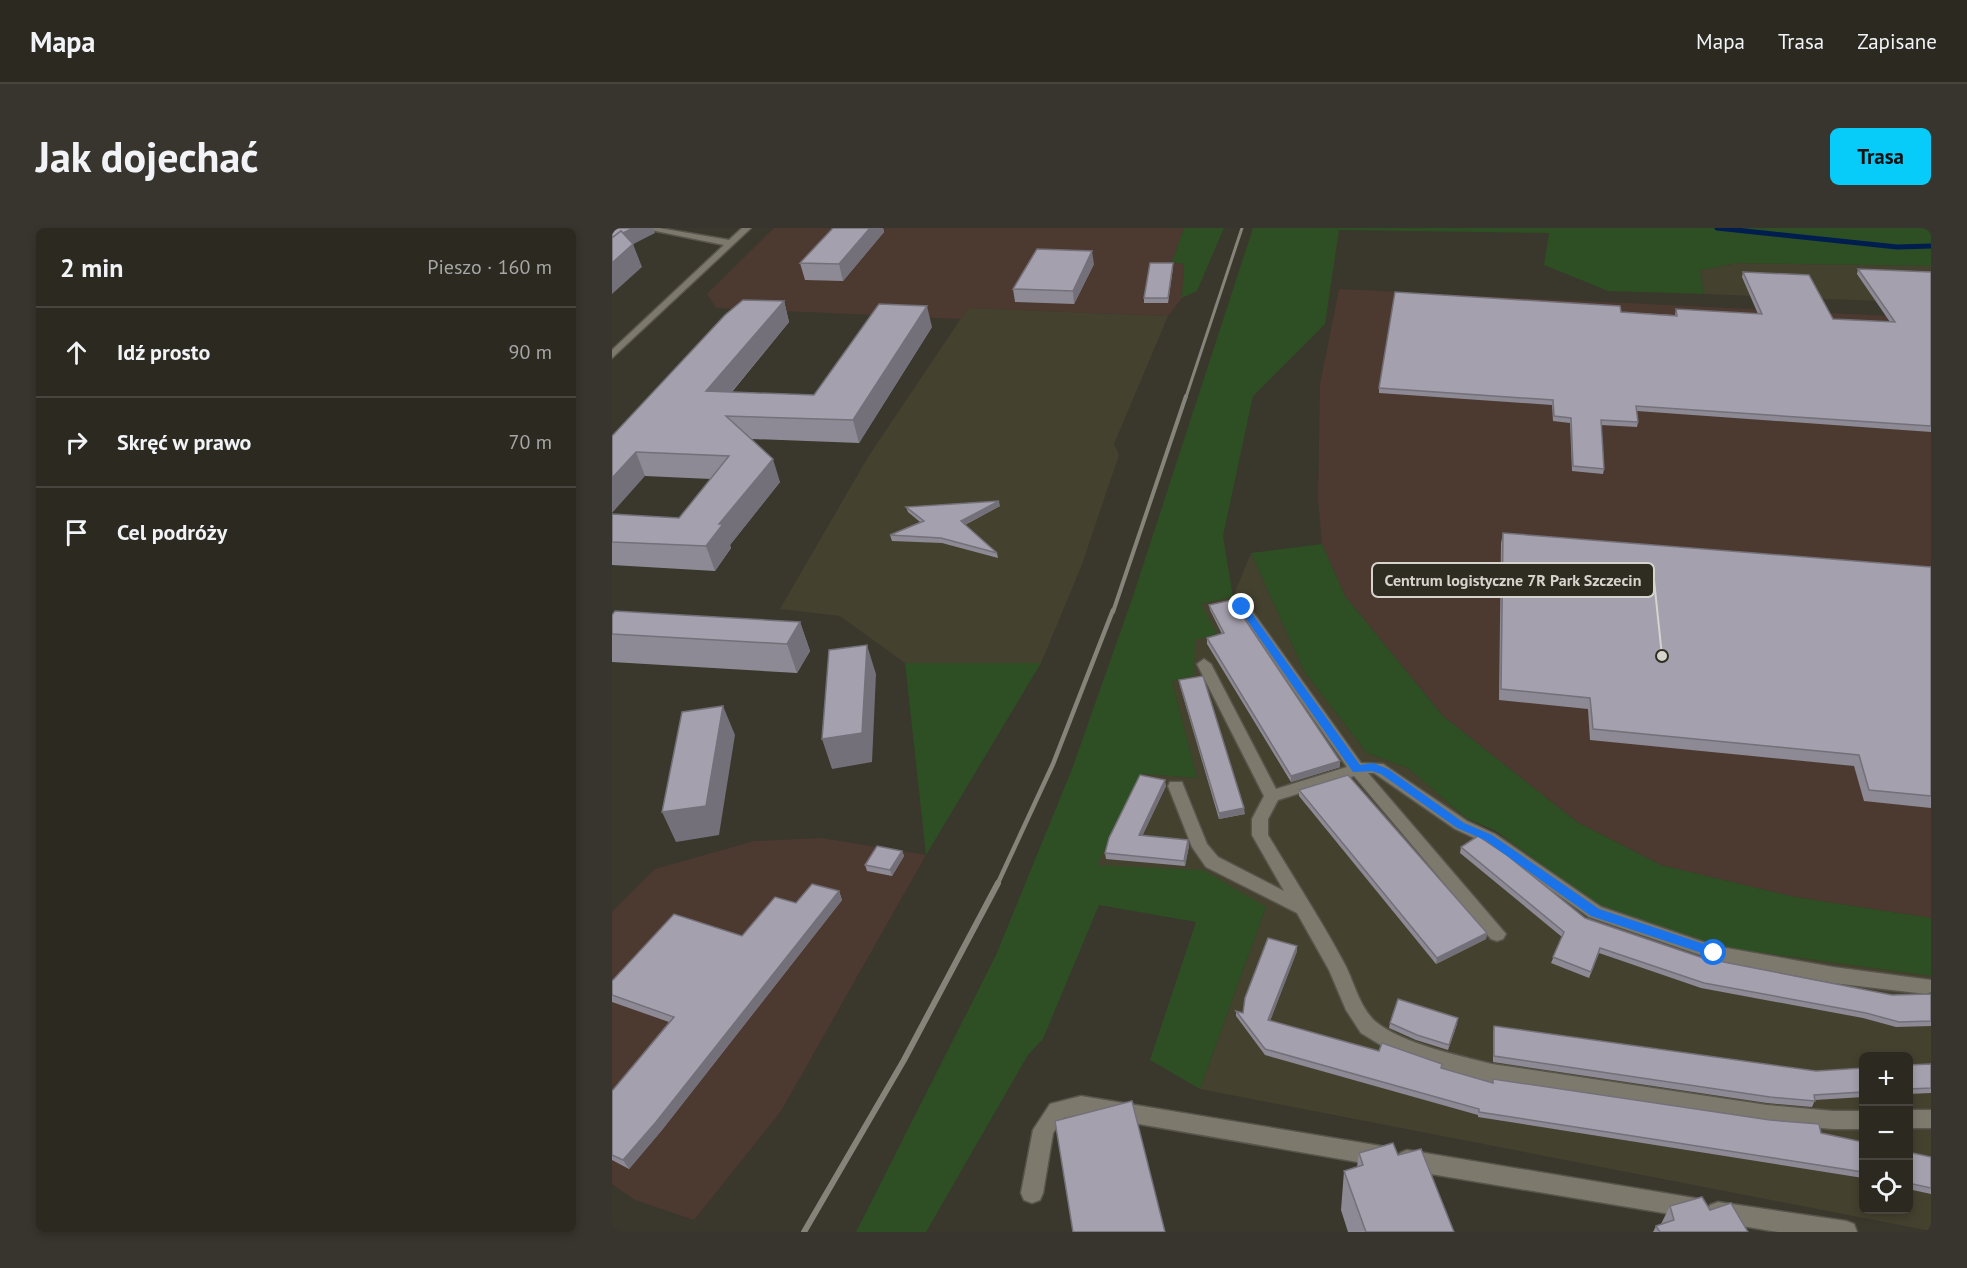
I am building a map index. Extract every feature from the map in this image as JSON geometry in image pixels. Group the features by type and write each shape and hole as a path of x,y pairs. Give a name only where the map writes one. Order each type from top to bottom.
{"street":[{"path":"645,228 730,243"},
{"path":"612,355 747,228"},
{"path":"1242,607 1368,785 1497,934"},
{"path":"1204,664 1272,796"},
{"path":"1859,1120 1767,1114 1492,1073 1419,1052 1391,1041 1368,1027 1353,1004 1337,967 1260,835 1258,824 1261,813 1272,796 1357,769 1373,767 1390,774 1461,825 1489,838 1595,912 1714,953 1833,975 1926,986"},
{"path":"1176,786 1200,847 1212,862 1302,908"},
{"path":"1032,1193 1043,1130 1057,1110 1081,1106 1846,1232"},
{"path":"1913,1119 1931,1119"}],"shaded area":[{"path":"774,228 1184,228 1172,262 1184,264 1182,298 1168,316 968,308 961,319 716,308 707,294"},
{"path":"1737,263 1931,266 1931,303 1704,294 1700,270"},
{"path":"1339,289 1931,318 1931,918 1795,897 1661,865 1577,822 1443,716 1345,596 1322,544 1318,499 1320,384"},
{"path":"968,308 1168,316 1114,444 1119,455 1081,567 1041,663 905,663 840,616 780,609 868,457"},
{"path":"1251,553 1304,671 1367,753 1408,768 1466,818 1719,947 1931,976 1931,1231 1200,1089 1266,907 1096,866 1134,789 1144,774 1197,778 1172,681 1195,640 1201,604 1233,597"},
{"path":"821,838 926,855 781,1111 694,1220 635,1200 612,1184 612,912 655,869 754,841"}],"green space":[{"path":"1184,228 1224,228 1197,291 1182,298 1184,264 1172,262"},
{"path":"1253,228 1931,228 1931,266 1737,263 1700,270 1704,294 1608,291 1544,265 1549,233 1339,230 1325,324 1253,396 1223,536 1233,597 1201,604 1217,634 1195,640 1194,676 1172,681 1197,778 1144,774 1097,865 1203,870 1266,907 1200,1089 1150,1060 1196,922 1099,905 1043,1039 1028,1055 926,1232 856,1232 996,955 1072,769 1133,596"},
{"path":"1322,544 1345,596 1443,716 1577,822 1661,865 1795,897 1931,918 1931,976 1719,947 1600,907 1496,831 1466,818 1408,768 1367,753 1304,671 1251,553"},
{"path":"905,663 1041,663 926,855"}],"building":[{"path":"612,228 633,228 623,233 621,231 612,238"},
{"path":"833,228 870,228 839,264 800,263"},
{"path":"621,231 633,244 612,263 612,238"},
{"path":"1037,249 1092,251 1073,291 1013,289"},
{"path":"1150,263 1173,263 1168,298 1144,298"},
{"path":"1858,269 1931,272 1931,426 1636,406 1638,422 1601,420 1604,469 1573,466 1571,418 1554,416 1553,400 1379,388 1395,292 1620,306 1621,312 1677,316 1676,309 1762,314 1743,272 1809,275 1833,319 1895,322"},
{"path":"743,300 784,301 706,391 814,395 879,304 927,306 853,420 726,416 773,459 719,524 723,524 706,546 612,542 612,514 679,518 729,456 636,452 612,478 612,436 725,315"},
{"path":"999,501 961,521 997,553 941,538 890,535 924,521 906,507"},
{"path":"1503,533 1931,567 1931,796 1869,790 1859,755 1593,729 1590,698 1501,689"},
{"path":"1232,600 1340,761 1291,776 1207,638 1224,633 1209,605"},
{"path":"615,611 800,622 787,644 612,634 612,615"},
{"path":"867,645 862,733 822,739 829,650"},
{"path":"1203,676 1244,808 1219,813 1179,680"},
{"path":"723,706 706,806 662,812 682,712"},
{"path":"1140,775 1165,780 1139,835 1188,840 1184,861 1105,853 1109,838"},
{"path":"1348,775 1487,933 1437,958 1299,790"},
{"path":"1478,836 1508,856 1585,918 1703,958 1892,995 1931,994 1931,1021 1899,1022 1866,1013 1704,983 1600,948 1591,972 1553,957 1564,932 1461,847"},
{"path":"877,846 902,851 890,870 865,865"},
{"path":"812,884 839,891 656,1122 623,1160 612,1155 612,1091 674,1017 612,995 612,981 674,914 742,936 775,897 796,903"},
{"path":"1268,938 1297,946 1268,1020 1379,1051 1382,1043 1442,1064 1441,1068 1493,1083 1493,1079 1770,1120 1819,1124 1821,1133 1859,1141 1859,1171 1479,1112 1479,1109 1265,1049 1236,1011 1243,1013 1245,998"},
{"path":"1398,999 1458,1018 1449,1045 1417,1035 1390,1023"},
{"path":"1494,1026 1816,1071 1859,1068 1859,1092 1814,1095 1815,1101 1770,1097 1494,1056"},
{"path":"1931,1064 1931,1088 1913,1089 1913,1065"},
{"path":"1132,1101 1165,1232 1073,1232 1055,1121"},
{"path":"1393,1143 1398,1155 1421,1149 1454,1232 1366,1232 1344,1171 1363,1165 1359,1153"},
{"path":"1913,1153 1931,1157 1931,1188 1913,1184"},
{"path":"1702,1197 1710,1210 1731,1203 1748,1232 1660,1232 1656,1226 1674,1220 1670,1206"}],"waterway":[{"path":"1717,228 1897,247 1931,246"}],"railway":[{"path":"1186,397 1242,228"},
{"path":"1113,612 1186,396"},
{"path":"997,884 1053,764 1113,610"},
{"path":"804,1232 904,1060 997,884"}],"place":[{"name":"Centrum logistyczne 7R Park Szczecin","path":"1662,656"}],"route":[{"path":"1242,607 1357,769 1366,766 1385,771 1461,825 1489,838 1595,912 1714,953"}]}
